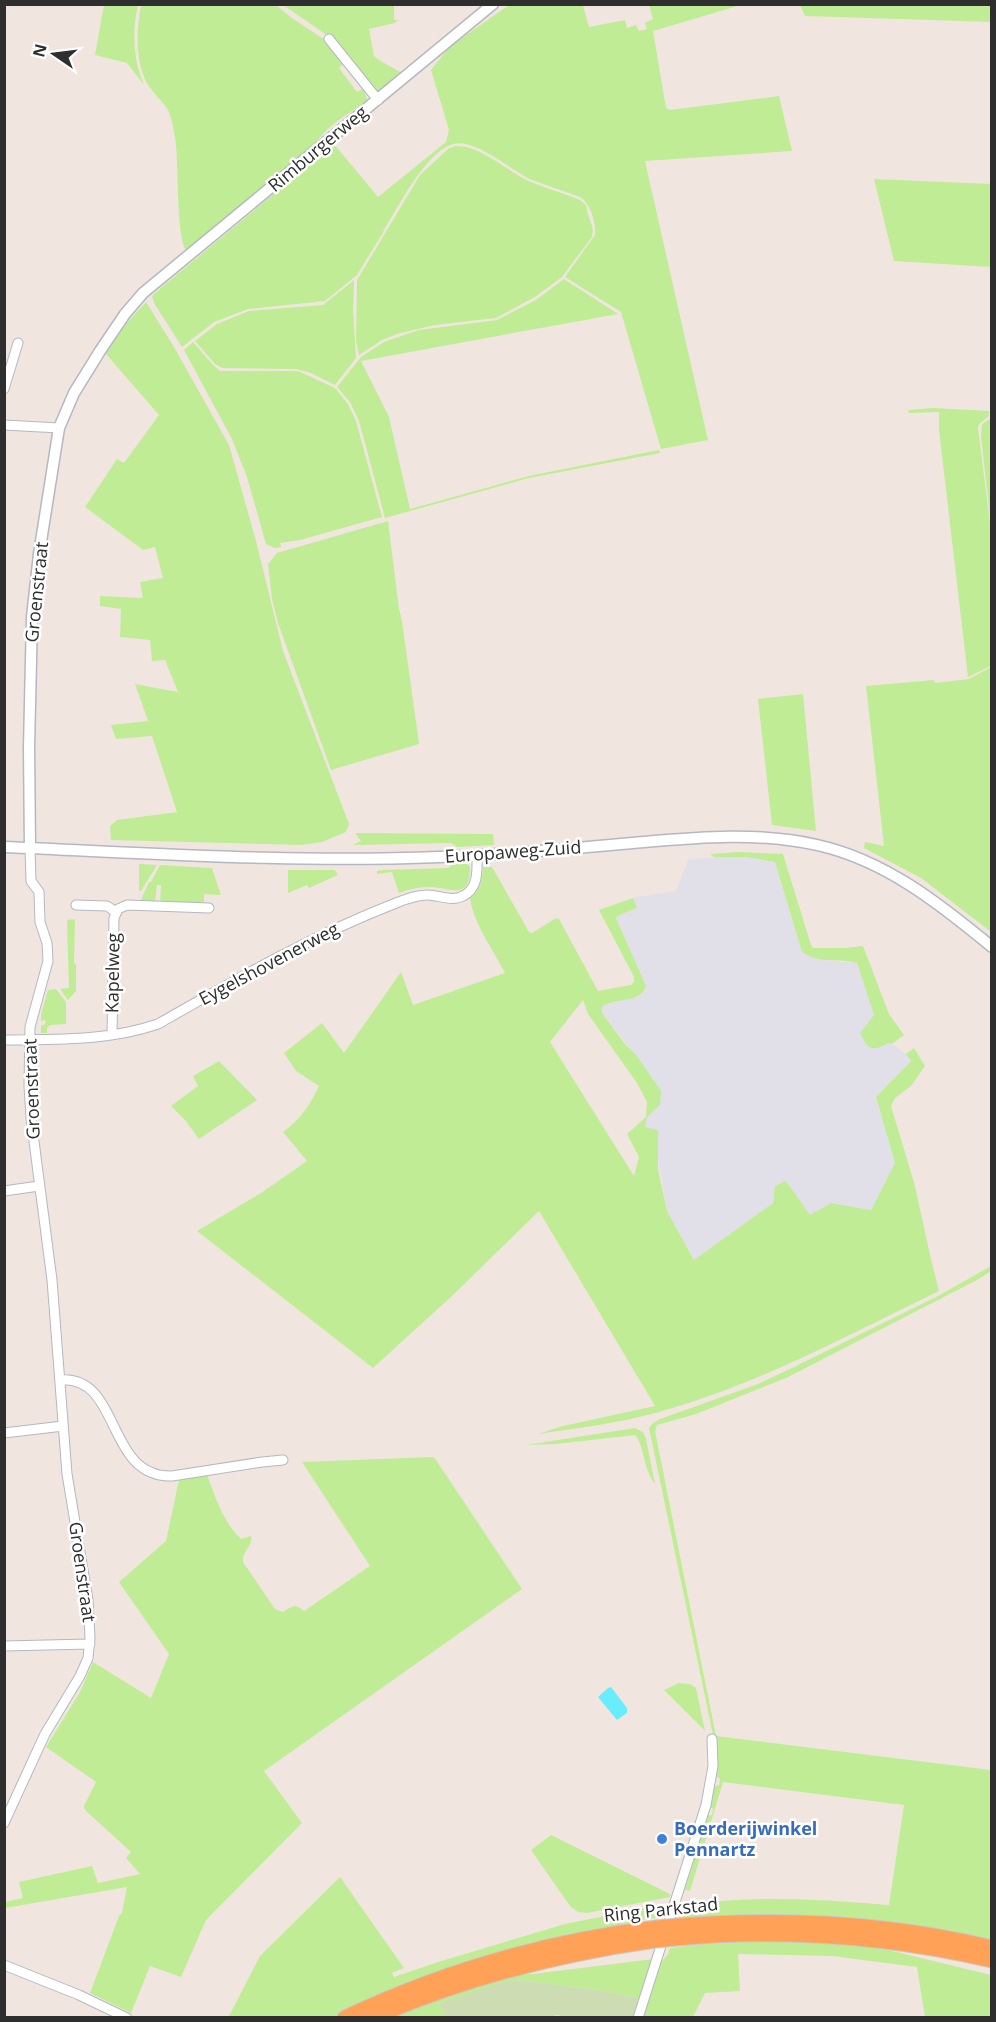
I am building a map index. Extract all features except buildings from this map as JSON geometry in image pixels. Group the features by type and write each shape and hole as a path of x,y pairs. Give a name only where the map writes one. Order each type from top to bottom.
{"highway":[{"name":"Ring Parkstad","path":"345,2018 414,1988 478,1965 551,1946 751,1922 837,1924 912,1932 992,1948"},
{"name":"Ring Parkstad","path":"678,1932 833,1936 920,1946 992,1960"},
{"name":"Ring Parkstad","path":"372,2018 429,1995 520,1965 656,1934"}],"street":[{"name":"Rimburgerweg","path":"143,293 493,4"},
{"path":"329,39 378,100"},
{"name":"Groenstraat","path":"4,1823 7,1810 45,1734 80,1676 88,1658 90,1644 88,1600 68,1480 52,1280 39,1186 29,1086 30,1026 48,961 47,943 40,922 39,892 31,881 29,747 32,617 39,554 59,428 74,393 100,351 125,314 143,293"},
{"path":"4,389 18,343"},
{"path":"4,425 59,428"},
{"name":"Europaweg-Zuid","path":"4,848 333,859 477,855 697,837 785,839 837,850 880,867 941,906 992,947"},
{"name":"Eygelshovenerweg","path":"4,1040 85,1038 141,1030 158,1024 271,959 314,938 400,902 424,895 451,899 462,897 471,890 475,881 477,855"},
{"name":"Kapelweg","path":"76,905 107,906 116,912"},
{"name":"Kapelweg","path":"112,1035 114,918 116,912 120,907 127,905 209,908"},
{"path":"4,1191 39,1186"},
{"path":"60,1380 76,1381 92,1390 131,1457 142,1468 158,1475 172,1476 283,1460"},
{"path":"4,1433 63,1426"},
{"path":"4,1646 90,1644"},
{"path":"638,2018 706,1805 712,1767 712,1738"},
{"path":"4,1965 79,1995 127,2018"}],"shaded area":[{"path":"746,857 775,862 802,952 807,956 832,961 857,963 875,1015 872,1019 880,1048 889,1043 892,1044 906,1054 911,1061 876,1097 895,1163 871,1210 831,1203 810,1215 775,1186 773,1203 695,1261 667,1211 657,1152 645,1127 646,1117 660,1105 652,1077 602,1013 602,1007 607,1002 638,997 645,992 646,986 617,916 637,908 633,898 676,891 688,860"}],"green space":[{"path":"104,5 138,5 135,45 144,85 127,63 95,55"},
{"path":"141,5 276,5 325,40 345,62 339,68 357,92 364,88 367,100 335,123 317,141 318,143 186,250 179,214 176,148 171,120 168,110 146,82 139,59 138,32"},
{"path":"283,5 394,5 394,20 398,20 395,23 369,29 374,56 401,73 377,92 334,40"},
{"path":"509,5 583,5 589,27 625,20 627,28 636,25 639,31 647,29 645,23 653,19 649,5 741,5 653,31 666,108 670,110 779,96 792,151 645,161 708,440 661,449 621,312 565,277 595,235 594,220 584,200 532,180 482,150 462,143 443,149 423,169 384,230 380,226 384,231 357,275 325,301 248,309 214,322 182,347 154,303 152,296 156,292 334,144 378,197 446,142 449,130 431,70 449,47"},
{"path":"800,5 991,5 991,22 805,16"},
{"path":"455,146 485,154 522,178 580,200 586,205 593,229 592,237 562,277 535,297 496,318 435,325 397,334 382,340 359,355 356,341 357,280 420,175 448,149"},
{"path":"874,179 991,184 991,267 894,261"},
{"path":"564,279 618,314 361,361 389,417 410,509 529,476 659,450 660,453 529,478 385,518 359,421 350,402 337,387 361,357 384,342 419,330 497,320 536,300"},
{"path":"354,280 356,358 335,385 311,373 296,369 222,368 215,364 195,341 217,324 249,311 323,305"},
{"path":"146,302 229,445 283,651 349,824 346,832 322,842 302,845 111,840 110,826 117,820 177,812 152,736 116,739 111,725 148,721 135,684 178,692 165,660 152,661 150,640 120,637 121,609 100,606 100,596 143,598 140,582 163,578 155,547 143,550 85,507 117,459 124,463 159,415 106,354 126,324"},
{"path":"193,342 220,371 298,371 335,388 348,404 356,421 382,517 300,540 280,543 281,547 275,548 266,544 247,477 232,439 184,350"},
{"path":"933,408 989,411 989,416 979,424 978,428 992,539 991,666 968,677 939,430 939,412 909,413 908,410"},
{"path":"990,419 992,433 991,525 981,437 982,424"},
{"path":"388,521 419,744 331,770 278,623 272,599 268,564 277,553"},
{"path":"991,667 991,932 921,878 864,848 865,842 884,846 866,686 969,679"},
{"path":"803,694 816,831 772,825 758,699"},
{"path":"355,833 493,834 494,845 457,847 451,843 353,845 361,841"},
{"path":"739,852 783,854 813,948 863,946 889,1014 904,1035 892,1044 878,1048 868,1046 860,1033 874,1015 857,963 815,958 802,952 775,862 746,857 714,857 710,854"},
{"path":"466,863 470,867 467,885 458,890 424,887 399,893 392,872 377,874 377,871 383,870 448,868 453,864"},
{"path":"139,864 157,865 141,891 139,891"},
{"path":"160,865 212,868 221,895 204,894 204,904 160,902 161,885 157,885 155,902 140,902"},
{"path":"483,867 492,867 529,932 532,933 556,918 559,919 598,991 631,985 634,982 634,977 599,910 633,898 637,908 616,918 646,986 643,992 633,998 602,1007 602,1013 637,1056 661,1091 660,1105 647,1117 645,1127 658,1130 658,1169 667,1211 694,1260 773,1203 775,1186 786,1181 810,1215 831,1203 871,1210 895,1163 876,1097 911,1061 906,1054 914,1048 925,1066 911,1086 895,1098 891,1106 915,1186 939,1291 802,1358 695,1401 629,1419 538,1434 563,1426 655,1406 539,1211 452,1296 373,1368 197,1231 261,1193 307,1161 283,1132 304,1112 319,1086 296,1071 284,1053 322,1023 344,1053 401,972 413,1005 505,973 475,918 472,908 470,898 479,888","holes":["583,1000 588,1014 637,1083 647,1102 646,1117 627,1134 639,1157 634,1176 550,1042"]},
{"path":"288,870 335,870 338,875 309,888 307,885 288,893"},
{"path":"75,919 76,991 68,1000 60,989 69,988 67,920"},
{"path":"56,989 66,1002 66,1024 50,1025 47,1033 41,1033 41,1025 46,1023 45,1020 41,1021 41,1014 48,990"},
{"path":"219,1061 257,1100 199,1139 171,1106 198,1086 193,1076"},
{"path":"991,1266 991,1271 977,1280 786,1378 696,1414 657,1425 655,1431 716,1736 991,1770 991,1941 776,1915 682,1918 685,1905 736,1900 812,1900 889,1905 904,1805 723,1782 690,1891 685,1890 694,1861 692,1860 694,1851 701,1851 703,1845 698,1841 705,1816 712,1815 713,1809 708,1805 712,1787 719,1785 720,1779 714,1775 713,1735 649,1428 660,1419 758,1384 792,1368 938,1296"},
{"path":"635,1428 643,1432 646,1439 655,1484 635,1435 526,1445"},
{"path":"434,1457 522,1589 264,1771 302,1823 206,1920 181,1977 150,1966 131,2013 90,1993 122,1913 127,1887 5,1908 5,1902 23,1898 19,1882 92,1866 98,1883 140,1874 126,1858 131,1852 85,1810 84,1806 96,1782 46,1747 80,1692 93,1662 151,1698 169,1654 119,1582 166,1541 179,1480 207,1475 229,1525 241,1539 251,1536 243,1562 275,1609 283,1612 296,1606 304,1611 370,1566 302,1462"},
{"path":"679,1683 690,1684 696,1688 705,1731 664,1690"},
{"path":"551,1835 670,1894 670,1897 587,1913 578,1912 570,1906 531,1850"},
{"path":"340,1877 404,1968 392,1973 394,1977 565,1924 665,1904 670,1907 665,1916 564,1936 399,1988 334,2017 228,2018 260,1956"},
{"path":"775,1940 868,1945 991,1975 991,2017 925,2017 917,1967 832,1956 738,1954 740,1991 705,1993 693,2017 640,2018 658,1966 670,1948 727,1941"},
{"path":"654,1959 636,2017 632,2017 638,1998 598,1990 515,1980 439,2004 447,2017 393,2018 427,2004 517,1975"},
{"path":"515,1980 598,1990 638,1998 632,2018 568,2018 557,2015 547,2018 447,2017 439,2004"}],"water":[{"path":"611,1687 627,1708 627,1713 617,1720 598,1697"}],"place":[{"name":"Boerderijwinkel Pennartz","path":"662,1839"}]}
